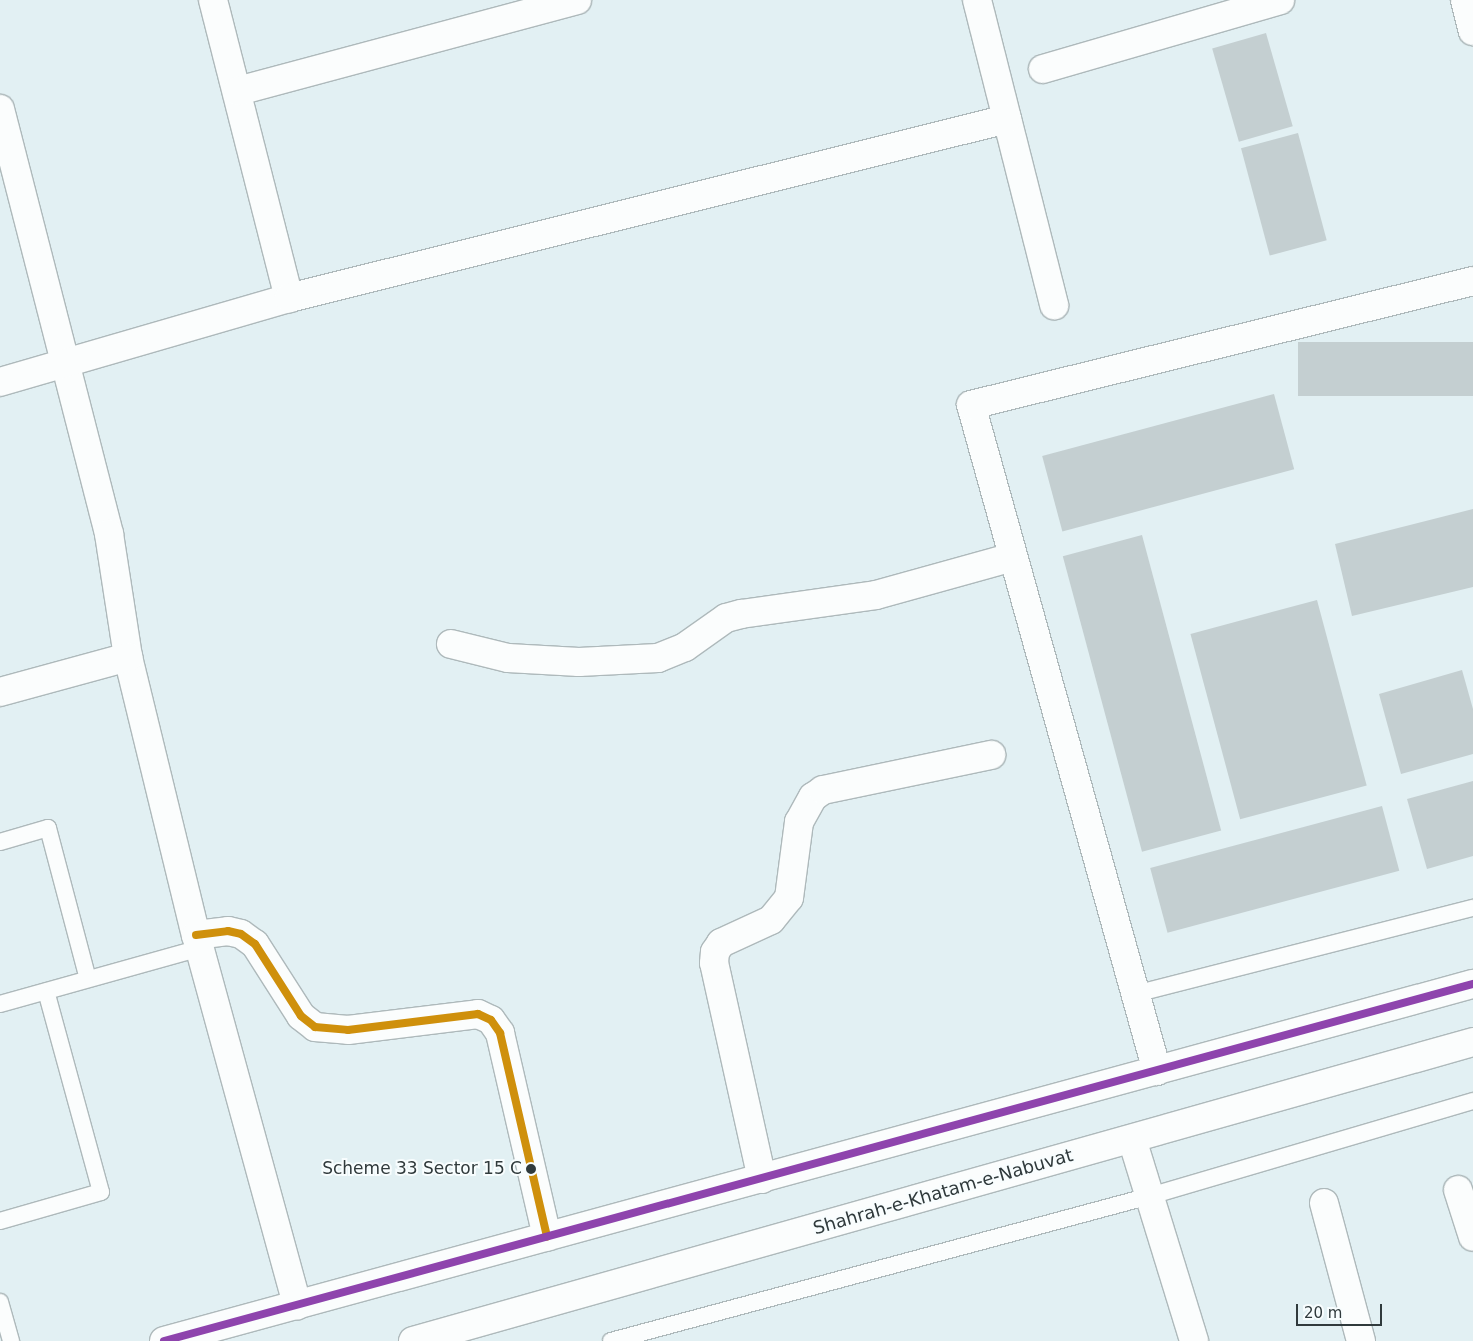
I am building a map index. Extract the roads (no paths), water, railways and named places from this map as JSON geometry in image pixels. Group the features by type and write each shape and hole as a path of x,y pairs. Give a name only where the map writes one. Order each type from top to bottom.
{"street":[{"path":"213,0 238,91 289,298"},
{"path":"238,91 577,0"},
{"path":"977,0 1054,305"},
{"path":"1043,69 1280,0"},
{"path":"1464,0 1473,31"},
{"path":"0,109 68,365 109,534 128,657 198,942 297,1305"},
{"path":"0,382 68,365 289,298 1007,119"},
{"path":"1157,1072 972,405 1473,281"},
{"path":"451,644 508,658 580,662 658,658 684,647 726,618 741,614 876,595 1014,557"},
{"path":"0,692 128,657"},
{"path":"762,1179 714,963 715,952 721,943 771,920 789,898 799,822 813,797 823,790 990,755"},
{"path":"198,942 228,931 241,934 255,944 301,1016 315,1027 348,1030 478,1014 491,1020 500,1033 547,1237"},
{"path":"164,1341 1157,1072 1473,984"},
{"name":"Shahrah-e-Khatam-e-Nabuvat","path":"413,1341 1473,1042"},
{"path":"1132,1138 1194,1341"},
{"path":"1458,1190 1473,1237"},
{"path":"1324,1203 1361,1341"}],"lane":[{"path":"0,842 48,828 88,979"},
{"path":"1135,994 1473,908"},
{"path":"1,1002 88,979 198,942"},
{"path":"0,1221 101,1192 46,991"},
{"path":"611,1341 1150,1196 1473,1101"},
{"path":"0,1302 11,1341"}],"place":[{"name":"Scheme 33 Sector 15 C","path":"531,1169"}]}
